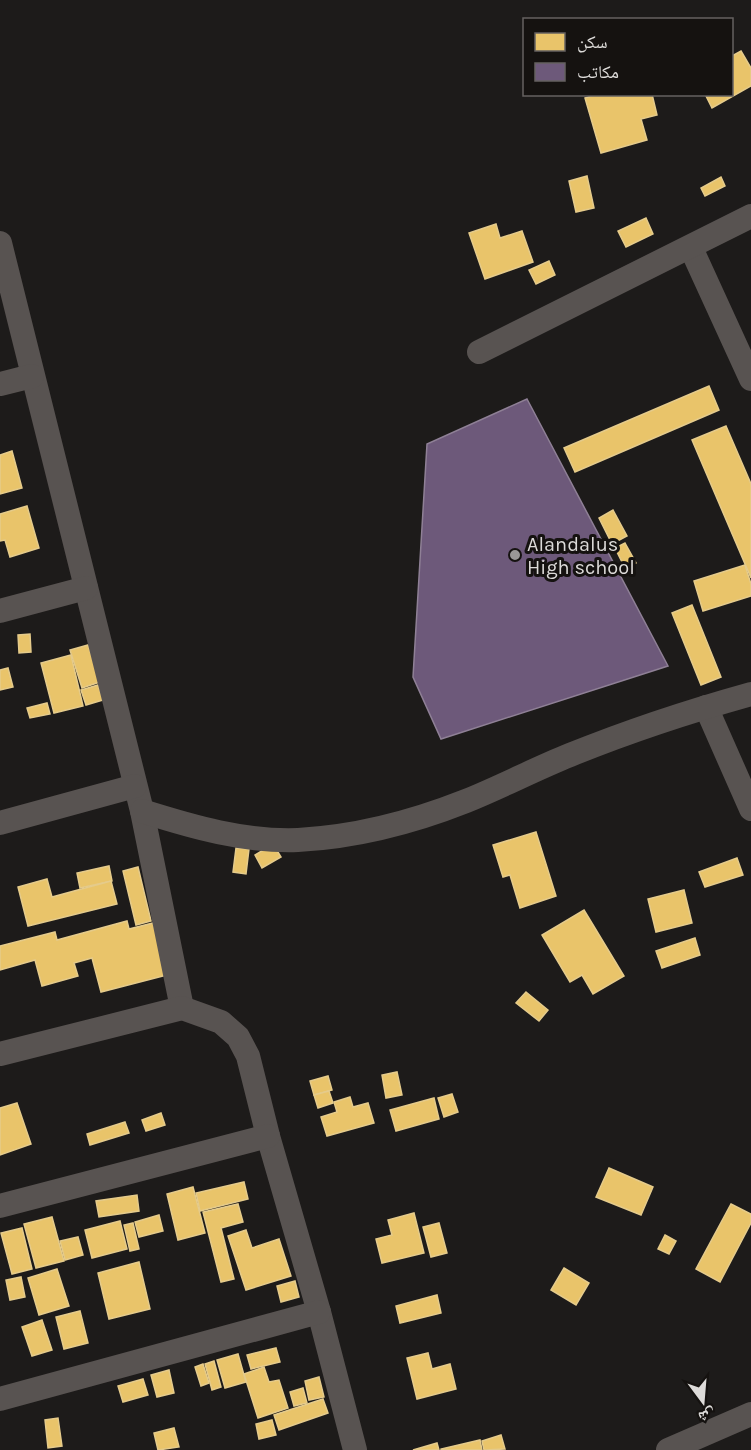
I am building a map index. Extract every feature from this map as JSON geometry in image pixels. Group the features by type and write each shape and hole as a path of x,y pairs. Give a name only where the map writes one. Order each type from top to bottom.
{"street":[{"path":"480,352 751,216"},
{"path":"0,243 142,811 182,1008"},
{"path":"691,248 751,379"},
{"path":"0,384 32,376"},
{"path":"0,611 86,588"},
{"path":"142,811 193,827 229,835 266,839 297,840 360,832 394,824 466,801 571,754 630,732 751,694"},
{"path":"706,707 751,809"},
{"path":"0,823 135,786"},
{"path":"0,1054 182,1008 221,1022 238,1037 248,1056 355,1450"},
{"path":"0,1206 268,1136"},
{"path":"0,1399 319,1312"},
{"path":"668,1450 751,1414"}],"building: سكن":[{"path":"741,51 751,68 751,86 712,108 706,96 733,96 733,55"},
{"path":"592,96 652,96 657,115 641,119 647,140 601,153 585,98"},
{"path":"587,176 594,208 576,212 569,181"},
{"path":"721,177 725,186 705,196 701,188"},
{"path":"646,218 653,234 626,247 618,231"},
{"path":"496,224 500,238 522,231 533,262 485,279 469,233"},
{"path":"549,261 555,275 536,284 529,270"},
{"path":"709,386 719,410 575,472 564,448"},
{"path":"726,426 751,484 751,578 692,440"},
{"path":"12,451 22,488 0,494 0,455"},
{"path":"27,506 39,548 10,557 5,540 0,541 0,514"},
{"path":"613,510 627,536 612,544 599,518"},
{"path":"625,543 636,563 625,568 615,548"},
{"path":"745,565 751,584 751,596 703,611 694,581"},
{"path":"692,605 721,677 701,685 672,613"},
{"path":"30,634 31,652 19,653 18,635"},
{"path":"88,645 100,682 82,688 70,650"},
{"path":"71,655 83,706 54,713 41,663"},
{"path":"8,668 13,687 0,690 0,670"},
{"path":"98,685 103,700 86,705 81,690"},
{"path":"47,703 50,714 30,718 27,708"},
{"path":"536,832 556,896 520,908 510,875 503,877 493,845"},
{"path":"273,844 281,857 262,868 255,855"},
{"path":"236,848 249,849 246,874 233,872"},
{"path":"737,858 743,875 705,887 699,872"},
{"path":"109,866 112,881 80,888 77,873"},
{"path":"138,867 151,921 136,925 123,871"},
{"path":"47,879 52,897 111,881 117,904 28,926 18,887"},
{"path":"684,890 692,923 656,932 648,899"},
{"path":"584,910 624,976 593,994 582,975 570,982 542,935"},
{"path":"127,921 129,929 153,923 167,975 101,992 92,958 74,963 78,976 42,986 35,960 0,970 0,946 55,932 57,940"},
{"path":"695,938 700,955 662,968 656,951"},
{"path":"526,992 548,1010 539,1021 516,1003"},
{"path":"397,1072 402,1095 386,1098 382,1075"},
{"path":"328,1076 332,1090 314,1095 310,1081"},
{"path":"329,1091 333,1103 318,1108 314,1095"},
{"path":"452,1094 458,1112 444,1117 438,1098"},
{"path":"350,1097 353,1107 368,1103 374,1123 327,1136 321,1117 337,1112 334,1102"},
{"path":"434,1098 439,1119 396,1131 390,1110"},
{"path":"17,1103 31,1144 0,1155 0,1108"},
{"path":"161,1113 165,1125 146,1131 142,1120"},
{"path":"125,1122 129,1133 90,1145 87,1134"},
{"path":"609,1168 653,1187 641,1215 596,1197"},
{"path":"244,1182 248,1199 200,1211 196,1193"},
{"path":"193,1187 205,1233 178,1240 167,1194"},
{"path":"137,1195 139,1211 99,1217 96,1201"},
{"path":"238,1204 243,1222 221,1228 234,1279 221,1282 203,1212"},
{"path":"731,1204 751,1214 751,1223 720,1282 696,1269"},
{"path":"414,1213 424,1253 382,1263 376,1239 392,1235 388,1220"},
{"path":"159,1215 163,1231 139,1237 135,1222"},
{"path":"52,1217 64,1261 36,1268 24,1224"},
{"path":"120,1221 127,1249 92,1258 85,1230"},
{"path":"133,1223 139,1249 130,1251 124,1225"},
{"path":"439,1223 447,1253 431,1257 423,1227"},
{"path":"22,1228 32,1269 12,1274 1,1233"},
{"path":"246,1230 252,1248 279,1239 291,1276 246,1290 228,1236"},
{"path":"665,1235 676,1241 669,1254 658,1249"},
{"path":"78,1237 83,1255 65,1260 60,1241"},
{"path":"139,1262 150,1309 109,1319 98,1273"},
{"path":"564,1268 589,1283 576,1305 551,1290"},
{"path":"57,1269 69,1306 39,1315 28,1278"},
{"path":"21,1277 25,1297 10,1300 6,1280"},
{"path":"295,1281 299,1297 281,1302 277,1286"},
{"path":"437,1295 441,1313 400,1323 396,1306"},
{"path":"80,1311 88,1343 64,1349 56,1317"},
{"path":"42,1320 52,1350 32,1356 22,1327"},
{"path":"276,1348 280,1362 251,1369 247,1355"},
{"path":"428,1353 432,1369 450,1364 456,1389 417,1399 407,1358"},
{"path":"238,1354 246,1382 225,1388 217,1360"},
{"path":"214,1361 221,1387 212,1390 205,1364"},
{"path":"203,1364 209,1383 201,1386 195,1367"},
{"path":"264,1367 269,1382 279,1380 288,1408 258,1418 244,1374"},
{"path":"169,1370 174,1393 157,1397 151,1375"},
{"path":"319,1377 324,1397 309,1400 305,1381"},
{"path":"143,1379 148,1395 123,1402 118,1386"},
{"path":"303,1388 307,1403 294,1406 290,1392"},
{"path":"323,1399 328,1413 279,1430 274,1415"},
{"path":"58,1418 62,1446 48,1448 45,1420"},
{"path":"272,1420 276,1435 259,1439 256,1424"},
{"path":"174,1428 179,1447 158,1450 154,1433"},
{"path":"501,1435 505,1449 484,1450 482,1441"},
{"path":"480,1440 482,1450 441,1450 441,1449"},
{"path":"437,1443 439,1450 413,1450"}],"building: مكاتب":[{"name":"Alandalus High school","path":"527,399 668,666 441,739 413,677 427,444"}],"place":[{"name":"Alandalus High school","path":"515,555"}]}
